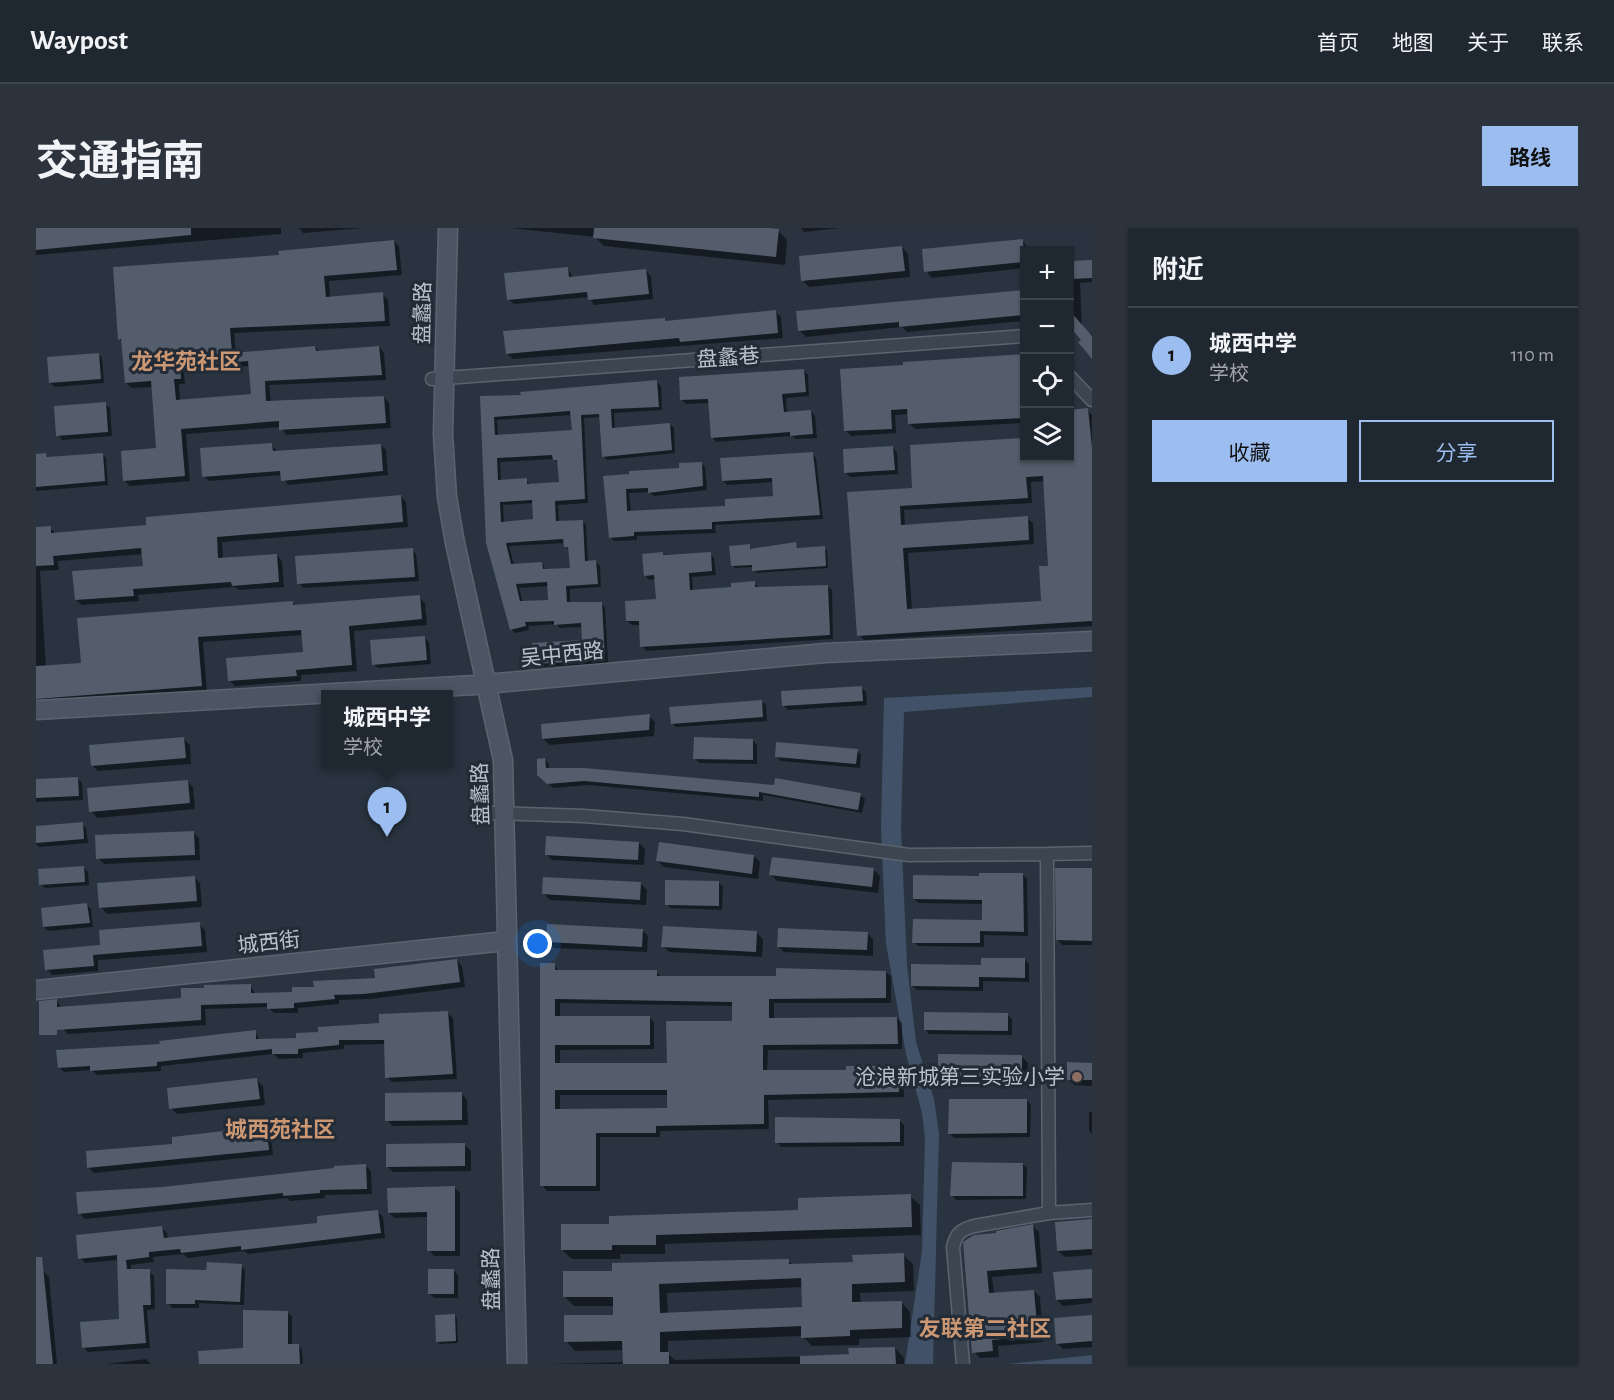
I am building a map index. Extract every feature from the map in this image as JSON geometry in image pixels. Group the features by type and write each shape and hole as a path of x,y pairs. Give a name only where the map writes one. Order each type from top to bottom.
{"main road":[{"name":"盘蠡路","path":"435,228 438,379"},
{"name":"盘蠡路","path":"448,228 432,454 439,521 483,691 499,813 504,1364"},
{"name":"吴中西路","path":"453,698 483,691 825,653 1092,641"},
{"name":"吴中西路","path":"453,692 826,664 1092,653"},
{"name":"吴中西路","path":"36,710 321,698"},
{"path":"36,722 321,706"},
{"name":"盘蠡路","path":"500,941 517,1364"},
{"name":"城西街","path":"36,990 500,941"}],"street":[{"name":"盘蠡巷","path":"438,379 1020,336"},
{"path":"1074,381 1092,400"},
{"path":"499,813 584,816 683,824 909,855 1092,853"},
{"path":"1047,854 1049,1213"},
{"path":"963,1363 954,1258 955,1237 962,1230 974,1226 1049,1213 1092,1210"}],"water":[{"path":"1092,687 1092,697 904,712 901,829 907,965 916,1042 934,1099 939,1134 933,1364 905,1364 922,1251 925,1138 922,1113 906,1054 886,944 881,828 884,698"},
{"path":"1092,1355 1092,1364 1009,1364"}],"building":[{"path":"36,228 191,228 191,235 36,250"},
{"path":"594,228 779,229 776,257 593,238"},
{"path":"1023,239 1023,246 1020,246 1020,262 924,272 922,249"},
{"path":"394,240 397,270 324,276 326,297 383,292 385,321 230,328 232,353 315,346 316,351 379,346 382,375 265,381 266,401 384,396 386,423 279,430 279,421 181,429 185,476 123,481 121,451 156,448 151,381 125,383 121,339 118,340 113,267 279,255 278,251","holes":["248,361 251,394 176,400 174,379 181,379 180,367"]},
{"path":"902,246 905,271 801,281 799,256"},
{"path":"1092,260 1092,278 1074,279 1074,261"},
{"path":"568,267 569,277 646,269 649,294 588,300 587,292 507,300 504,273"},
{"path":"1020,290 1020,315 899,327 899,322 798,331 796,311"},
{"path":"776,310 778,333 680,342 679,338 506,354 503,331 665,318 665,321"},
{"path":"1074,316 1092,336 1092,359 1078,342 1081,340 1074,332"},
{"path":"99,353 101,379 49,383 47,357"},
{"path":"1020,354 1020,418 908,424 907,409 891,410 892,429 844,431 840,369 903,365 903,362"},
{"path":"804,369 806,392 782,394 784,412 811,410 813,434 790,436 790,432 711,438 708,399 680,400 679,377"},
{"path":"657,380 659,407 611,409 612,428 670,423 672,450 602,457 599,414 581,415 585,499 555,501 556,521 583,520 585,561 596,560 598,584 566,586 567,602 602,602 605,660 534,664 532,643 582,640 581,623 554,625 554,621 525,622 526,626 510,630 486,543 480,396 521,395 520,392","holes":["570,411 572,430 495,435 494,417","552,455 553,460 557,460 559,482 527,484 527,478 498,480 497,458","532,500 533,519 501,522 500,502","563,539 564,547 568,547 570,568 543,569 542,562 511,564 506,543","547,582 548,600 520,601 516,584"]},
{"path":"106,402 108,432 56,436 54,406"},
{"path":"1088,408 1092,448 1092,621 857,636 847,492 912,488 910,445 1020,438 1020,462 1074,462 1074,410","holes":["1043,476 1048,566 1039,566 1041,601 907,609 903,548 1029,540 1028,516 901,525 900,506 1028,498 1026,477"]},
{"path":"272,443 273,451 381,444 383,471 281,481 280,471 202,477 200,448"},
{"path":"893,446 895,470 844,473 843,449"},
{"path":"813,452 820,515 712,522 712,529 634,532 634,536 609,538 603,476 629,474 629,471 679,468 679,463 702,462 703,486 648,493 648,488 626,489 627,511 725,506 725,499 773,496 772,478 722,481 720,458"},
{"path":"46,453 47,457 103,453 105,481 36,487 36,454"},
{"path":"401,495 403,522 217,537 218,558 277,554 279,582 232,586 231,582 133,589 134,596 75,600 72,571 143,566 141,548 53,556 54,565 36,566 36,527 51,526 51,533 146,525 146,517"},
{"path":"796,542 797,548 825,546 826,566 752,571 752,565 731,566 729,546 750,544 750,549"},
{"path":"413,548 415,577 297,584 295,556"},
{"path":"663,552 663,555 711,552 712,571 689,573 690,590 731,587 731,583 755,581 755,587 828,585 830,635 640,647 639,621 626,621 625,601 656,599 654,575 644,576 642,554"},
{"path":"420,595 422,619 349,626 352,665 296,670 297,676 228,681 226,658 303,652 301,630 198,637 202,686 36,699 36,666 81,663 77,618 293,601 293,605"},
{"path":"425,636 427,660 372,665 370,640"},
{"path":"862,686 863,701 782,706 781,691"},
{"path":"762,700 763,717 671,724 669,707"},
{"path":"650,714 649,730 542,739 541,724"},
{"path":"184,737 186,758 91,766 89,745"},
{"path":"694,737 753,739 753,760 693,759"},
{"path":"776,742 858,749 856,764 775,757"},
{"path":"545,758 546,768 584,768 774,785 775,778 861,793 858,810 759,792 759,797 584,781 547,784 537,775 537,759"},
{"path":"78,777 79,796 36,798 36,779"},
{"path":"188,780 190,803 89,812 87,788"},
{"path":"83,822 84,839 36,843 36,826"},
{"path":"194,831 195,855 96,859 95,835"},
{"path":"546,836 639,842 638,860 545,855"},
{"path":"659,842 754,855 752,874 656,861"},
{"path":"772,857 874,868 872,887 769,875"},
{"path":"84,866 85,882 39,885 38,869"},
{"path":"1055,868 1092,868 1092,941 1056,940"},
{"path":"979,873 1023,873 1024,932 980,931 980,943 912,943 913,919 982,920 982,900 913,899 913,875 979,876"},
{"path":"195,876 197,901 99,908 97,883"},
{"path":"543,877 641,882 640,900 542,894"},
{"path":"665,880 719,881 719,906 665,905"},
{"path":"87,903 90,923 43,927 41,908"},
{"path":"200,922 202,946 93,955 94,966 45,970 43,950 100,945 99,930"},
{"path":"547,924 643,929 642,947 546,942"},
{"path":"663,926 757,931 756,952 661,947"},
{"path":"778,928 868,932 867,950 777,947"},
{"path":"981,958 1025,958 1025,978 979,977 979,987 911,986 911,964 981,965"},
{"path":"457,959 460,982 364,994 334,995 335,999 294,1003 294,1008 267,1009 267,1003 201,1005 201,1020 57,1030 57,1035 39,1035 39,1001 57,999 57,1007 181,998 181,988 204,988 204,985 251,984 251,993 292,992 292,987 314,987 313,981 375,978 374,969"},
{"path":"540,963 555,963 555,970 657,970 657,976 776,976 776,968 886,971 886,998 769,999 769,1018 897,1017 898,1044 763,1045 763,1070 846,1070 846,1066 899,1066 899,1092 764,1095 764,1124 656,1126 656,1133 596,1133 596,1186 540,1186","holes":["555,999 732,1002 732,1021 666,1021 667,1063 555,1063 555,1045 650,1045 650,1016 555,1016","555,1090 667,1090 667,1108 555,1109"]},
{"path":"448,1011 453,1074 385,1078 384,1040 339,1040 339,1045 298,1049 298,1054 272,1054 272,1049 157,1062 157,1066 90,1071 90,1066 58,1068 56,1050 160,1044 159,1041 256,1030 256,1039 296,1038 296,1033 318,1032 318,1027 379,1023 379,1014"},
{"path":"924,1012 1008,1013 1008,1031 924,1030"},
{"path":"938,1054 1022,1055 1022,1077 938,1076"},
{"path":"1067,1062 1092,1063 1092,1080 1067,1080"},
{"path":"257,1078 260,1099 169,1109 167,1088"},
{"path":"462,1092 462,1120 385,1121 385,1093"},
{"path":"949,1099 1027,1099 1027,1133 948,1134"},
{"path":"775,1117 900,1119 900,1142 775,1143"},
{"path":"266,1126 269,1150 87,1168 86,1151 172,1144 172,1137"},
{"path":"465,1143 465,1166 386,1167 386,1144"},
{"path":"952,1162 1023,1163 1023,1196 950,1196"},
{"path":"366,1164 367,1189 320,1190 320,1193 283,1196 283,1193 78,1214 76,1192 162,1187"},
{"path":"455,1186 455,1251 427,1251 427,1212 388,1213 387,1188"},
{"path":"911,1194 912,1227 656,1235 656,1245 612,1245 612,1250 561,1250 561,1224 609,1224 609,1216 798,1210 798,1198"},
{"path":"378,1210 381,1233 241,1250 241,1246 181,1253 180,1249 149,1252 149,1257 126,1260 127,1269 150,1269 151,1305 143,1305 146,1343 82,1348 80,1322 119,1319 117,1255 78,1259 76,1235 162,1226 164,1238 317,1223 317,1216"},
{"path":"1092,1219 1092,1249 1057,1251 1055,1222"},
{"path":"1033,1224 1037,1267 987,1271 989,1293 1034,1290 1038,1336 992,1340 993,1351 972,1353 963,1242 974,1235 996,1233 996,1231"},
{"path":"904,1253 905,1282 852,1284 852,1302 902,1301 902,1328 850,1330 850,1336 801,1338 801,1326 660,1332 660,1352 669,1352 669,1364 623,1364 622,1341 564,1342 564,1315 613,1315 613,1297 563,1297 563,1271 612,1271 612,1263 789,1259 789,1264 853,1262 852,1255","holes":["801,1278 802,1307 660,1313 659,1284"]},
{"path":"36,1257 42,1257 53,1364 36,1364"},
{"path":"207,1262 242,1264 240,1302 195,1300 195,1304 166,1304 166,1269 206,1270"},
{"path":"428,1269 454,1269 454,1294 428,1294"},
{"path":"1092,1269 1092,1298 1056,1300 1053,1272"},
{"path":"243,1310 288,1311 288,1344 299,1344 300,1364 199,1364 198,1351 243,1348"},
{"path":"455,1314 456,1341 436,1342 435,1315"},
{"path":"1092,1315 1092,1341 1056,1344 1054,1318"},
{"path":"895,1347 896,1364 800,1364 800,1356 849,1354 848,1348"}],"place":[{"name":"城西中学","path":"387,837"},
{"name":"沧浪新城第三实验小学","path":"1077,1077"}],"district":[{"name":"龙华苑社区","path":"186,362"},
{"name":"城西苑社区","path":"280,1130"},
{"name":"友联第二社区","path":"985,1329"}]}
